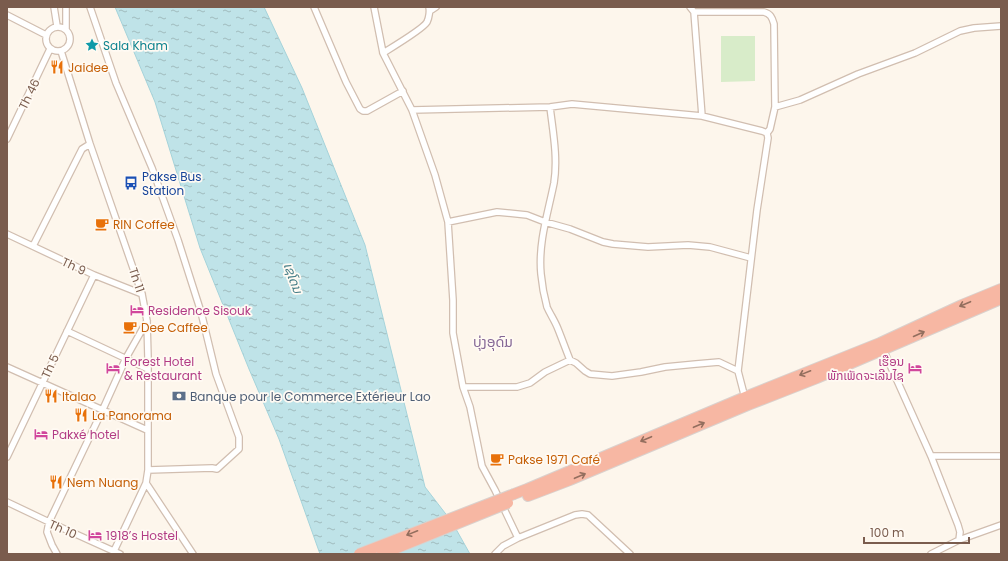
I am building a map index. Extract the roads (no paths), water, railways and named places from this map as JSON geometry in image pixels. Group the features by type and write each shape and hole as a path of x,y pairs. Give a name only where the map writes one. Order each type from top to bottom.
{"highway":[{"path":"882,346 962,305 1001,290"},
{"path":"382,554 515,497 540,484 1001,299"},
{"path":"359,554 515,497"}],"street":[{"path":"54,7 57,26"},
{"path":"66,7 66,29"},
{"path":"90,7 116,83 152,168 178,240 201,312 216,374 239,437 239,449 218,469 148,470"},
{"path":"314,7 346,82 360,109 366,111 403,92"},
{"path":"374,7 383,53 412,110 435,175 448,222 454,333 464,387 470,407 482,466 518,538"},
{"path":"383,53 427,23 429,9 436,7"},
{"path":"702,116 692,9 768,13 774,24 775,107 770,129 767,133 768,138 757,210 738,371 747,401"},
{"path":"7,15 46,35"},
{"path":"57,26 66,29 69,32 70,40 68,46 61,51 50,49 46,43 46,35 49,30 57,26"},
{"path":"775,107 800,100 858,74 915,53 960,31 974,28 1001,26"},
{"name":"Th 46","path":"7,139 50,49"},
{"name":"Th 11","path":"61,51 90,144 142,294 147,321 148,470 146,483 114,552"},
{"path":"412,110 550,107 572,104 702,116 767,133"},
{"path":"550,107 554,137 554,182 545,222 541,251 541,273 543,290 548,308 570,360 590,374 612,376 664,367 719,362 738,371"},
{"path":"33,246 82,149 90,144"},
{"path":"448,222 497,212 527,215 545,222 565,227 602,242 648,247 688,245 710,247 751,258"},
{"name":"Th 9","path":"7,234 94,275 142,294"},
{"name":"Th 5","path":"7,457 94,275"},
{"path":"57,554 47,532 49,522 126,358 147,321"},
{"path":"67,331 148,369"},
{"path":"882,346 931,456 958,525 960,532 959,540"},
{"path":"464,387 518,387 530,383 545,372 570,360"},
{"path":"7,367 147,430"},
{"path":"931,456 1001,456"},
{"path":"146,483 193,554"},
{"name":"Th 10","path":"7,502 120,554"},
{"path":"495,554 503,546 518,538 575,515 582,514 588,515 630,554"},
{"path":"931,554 959,540 1001,525"}],"water":[{"name":"ເຊໂດນ","path":"115,7 264,7 302,88 365,245 425,487 452,522 470,554 320,554 279,439 200,248 155,102"}],"place":[{"name":"Sala Kham","path":"92,45"},
{"name":"Jaidee","path":"57,67"},
{"name":"Pakse Bus Station","path":"131,183"},
{"name":"RIN Coffee","path":"102,224"},
{"name":"Residence Sisouk","path":"137,310"},
{"name":"Dee Caffee","path":"130,327"},
{"name":"Forest Hotel & Restaurant","path":"113,368"},
{"name":"ເຮືອນ ພັກເພັດຈະເລີນໄຊ","path":"915,368"},
{"name":"Italao","path":"51,396"},
{"name":"Banque pour le Commerce Extérieur Lao","path":"179,396"},
{"name":"La Panorama","path":"81,415"},
{"name":"Pakxé hotel","path":"41,434"},
{"name":"Pakse 1971 Café","path":"497,459"},
{"name":"Nem Nuang","path":"56,482"},
{"name":"1918’s Hostel","path":"95,535"}],"district":[{"name":"ບຸ່ງອຸດົມ","path":"493,342"}]}
